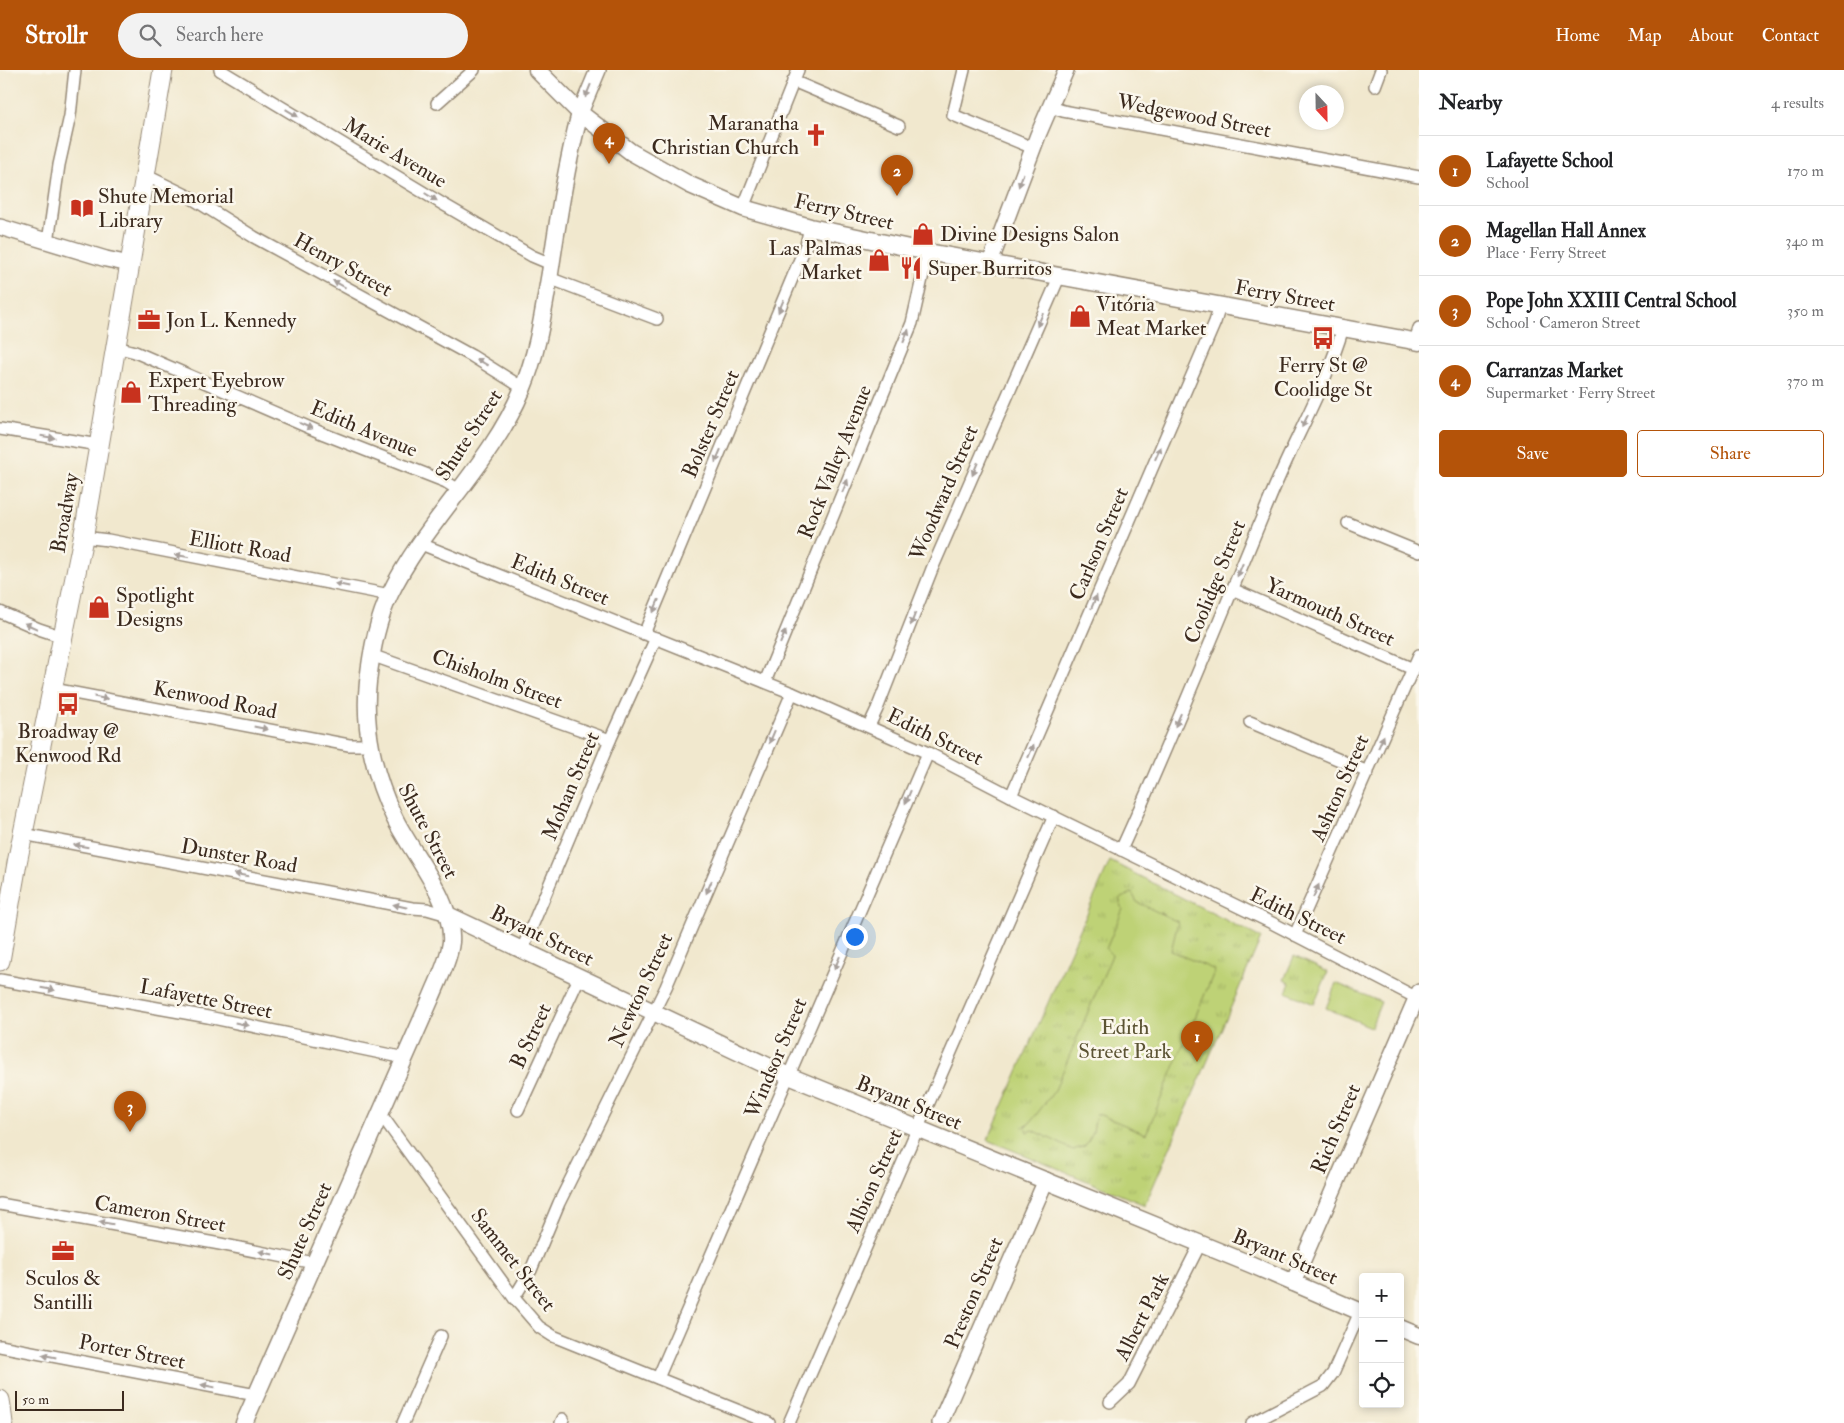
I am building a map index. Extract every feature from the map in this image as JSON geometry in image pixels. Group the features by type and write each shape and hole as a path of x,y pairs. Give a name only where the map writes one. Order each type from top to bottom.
{"main road":[{"name":"Broadway","path":"1,950 83,537 163,70"},
{"name":"Ferry Street","path":"537,70 580,113 631,152 690,185 743,208 810,228 928,252 1343,328 1418,337"},
{"name":"Shute Street","path":"245,1423 405,1058 444,966 451,940 448,915 386,801 370,745 367,686 371,655 390,595 421,544 502,428 523,388 542,328 570,152 580,113"},
{"name":"Bryant Street","path":"448,915 789,1076 1046,1180 1359,1311"},
{"path":"1404,1330 1419,1336"},
{"path":"0,1400 3,1423"}],"street":[{"path":"48,242 59,166 70,116 74,70"},
{"name":"Marie Avenue","path":"220,70 532,256 550,271 657,319"},
{"path":"437,103 474,70"},
{"path":"580,113 598,70"},
{"path":"964,70 953,115 1033,148"},
{"path":"990,263 1033,148 1066,70"},
{"path":"1375,86 1381,70"},
{"path":"743,208 796,75 900,126"},
{"name":"Wedgewood Street","path":"1051,107 1063,111 1419,177"},
{"name":"Henry Street","path":"146,175 190,198 254,237 472,356 523,388"},
{"path":"0,227 106,260 130,264"},
{"name":"Bolster Street","path":"644,634 806,245 810,228"},
{"name":"Rock Valley Avenue","path":"764,682 912,323 928,252"},
{"name":"Woodward Street","path":"869,726 878,709 932,569 1060,275"},
{"name":"Carlson Street","path":"1011,796 1215,322 1220,306"},
{"name":"Coolidge Street","path":"1121,850 1181,715 1286,459 1315,401 1343,328"},
{"name":"Edith Avenue","path":"116,347 135,352 324,434 446,482 459,490"},
{"path":"0,429 99,445"},
{"path":"1348,523 1419,552"},
{"name":"Elliott Road","path":"83,537 108,540 390,595"},
{"name":"Edith Street","path":"421,544 792,693 869,726 928,753 1011,796 1418,995"},
{"name":"Yarmouth Street","path":"1232,590 1413,669"},
{"path":"0,612 63,637"},
{"name":"Mohan Street","path":"522,950 610,740 656,638"},
{"name":"Chisholm Street","path":"371,655 610,740"},
{"name":"Ashton Street","path":"1295,935 1419,656"},
{"name":"Kenwood Road","path":"53,689 349,745 370,745"},
{"name":"Newton Street","path":"514,1298 531,1270 563,1194 654,1012 792,693"},
{"path":"1250,722 1368,772"},
{"name":"Windsor Street","path":"658,1378 928,753"},
{"name":"Albion Street","path":"789,1423 1054,816"},
{"name":"Dunster Road","path":"23,834 412,908 427,909 448,915"},
{"name":"B Street","path":"518,1110 579,978"},
{"name":"Lafayette Street","path":"0,980 208,1018 405,1058"},
{"name":"Rich Street","path":"1293,1283 1418,995"},
{"name":"Sammet Street","path":"380,1113 514,1298 539,1326 553,1336 769,1423"},
{"name":"Preston Street","path":"940,1423 1046,1180"},
{"name":"Cameron Street","path":"0,1204 314,1263"},
{"name":"Albert Park","path":"1110,1402 1130,1384 1200,1244"},
{"path":"1252,1423 1323,1386 1333,1373 1359,1318"},
{"path":"403,1423 441,1336"},
{"name":"Porter Street","path":"0,1346 256,1395"}],"green space":[{"name":"Edith Street Park","path":"1110,861 1261,938 1145,1205 988,1140"},
{"path":"1132,893 1137,902 1178,922 1171,951 1215,970 1146,1134 1096,1113 1093,1132 1085,1146 1073,1150 1033,1130 1027,1132 1025,1126 1030,1123 1055,1090 1112,955 1106,949 1123,909 1119,899"},
{"path":"1294,956 1328,972 1314,1004 1286,992 1290,983 1284,980"},
{"path":"1336,983 1381,1002 1371,1027 1326,1008"}],"place":[{"name":"Maranatha Christian Church","path":"816,135"},
{"name":"Carranzas Market","path":"609,164"},
{"name":"Magellan Hall Annex","path":"897,196"},
{"name":"Shute Memorial Library","path":"82,208"},
{"name":"Divine Designs Salon","path":"923,234"},
{"name":"Las Palmas Market","path":"879,260"},
{"name":"Super Burritos","path":"911,268"},
{"name":"Vitória Meat Market","path":"1080,316"},
{"name":"Jon L. Kennedy","path":"149,320"},
{"name":"Ferry St @ Coolidge St","path":"1323,338"},
{"name":"Expert Eyebrow Threading","path":"131,392"},
{"name":"Spotlight Designs","path":"99,607"},
{"name":"Broadway @ Kenwood Rd","path":"68,704"},
{"name":"Lafayette School","path":"1197,1062"},
{"name":"Pope John XXIII Central School","path":"130,1132"},
{"name":"Sculos & Santilli","path":"63,1251"}]}
